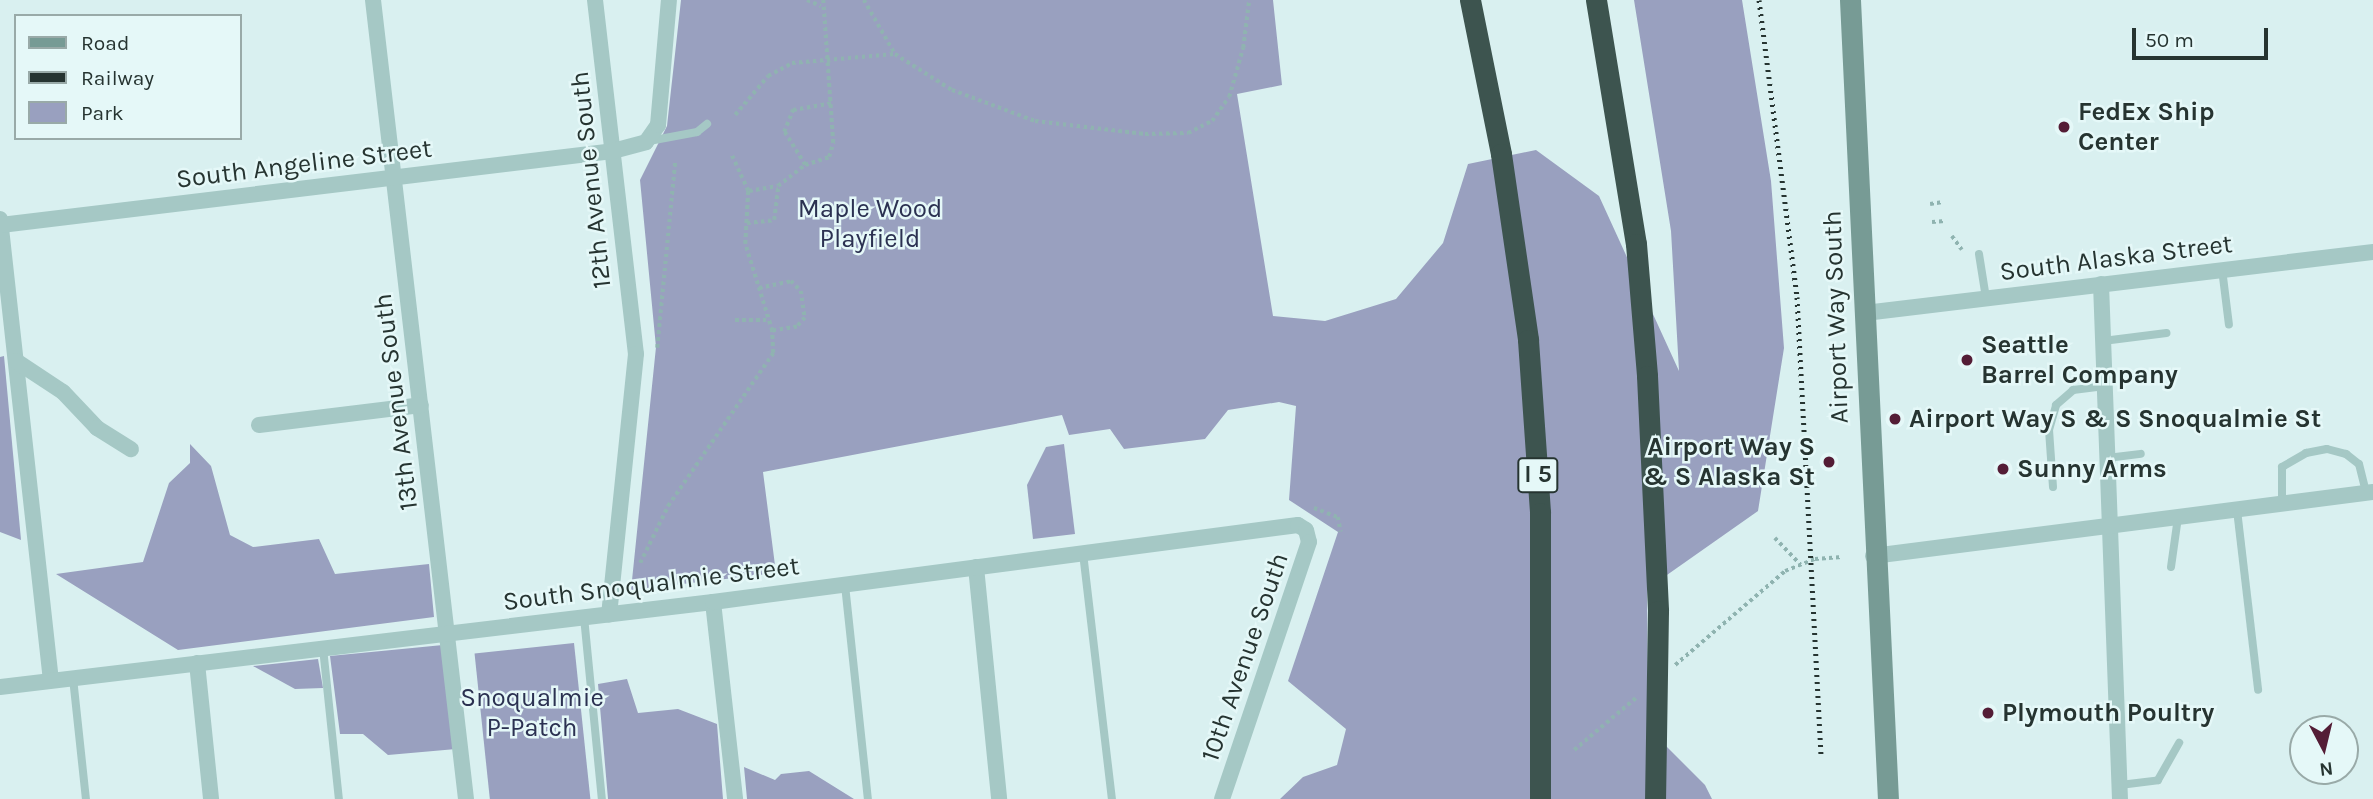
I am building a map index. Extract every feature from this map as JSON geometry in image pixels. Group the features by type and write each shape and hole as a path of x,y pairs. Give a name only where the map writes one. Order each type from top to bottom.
{"highway":[{"name":"I 5","path":"1470,0 1502,154 1528,340 1540,513 1540,799"},
{"path":"1596,0 1636,244 1647,376 1658,611 1654,799"}],"main road":[{"name":"Airport Way South","path":"1850,0 1873,556 1888,799"}],"street":[{"name":"13th Avenue South","path":"373,0 449,633 466,799"},
{"name":"12th Avenue South","path":"595,0 636,355 609,615"},
{"path":"646,142 658,125 668,0"},
{"name":"South Angeline Street","path":"1,225 613,151 646,142"},
{"path":"0,219 6,338 16,361 51,680"},
{"name":"South Alaska Street","path":"1865,313 2373,252"},
{"path":"2101,284 2119,792"},
{"path":"16,361 63,392 97,428 131,449"},
{"path":"258,425 421,405"},
{"path":"1873,556 2369,493"},
{"name":"South Snoqualmie Street","path":"0,687 609,615 1298,525 1306,530"},
{"name":"10th Avenue South","path":"1222,799 1309,542 1306,530"},
{"path":"975,566 999,799"},
{"path":"713,602 734,799"},
{"path":"197,663 211,799"}],"lane":[{"path":"646,142 697,132 707,124"},
{"path":"1979,254 1986,298"},
{"path":"2222,270 2230,325"},
{"path":"2103,341 2166,333"},
{"path":"2053,487 2049,430 2056,405 2073,390 2105,386"},
{"path":"2282,504 2281,467 2306,453 2327,449 2346,454 2359,464 2369,493"},
{"path":"2107,458 2141,454"},
{"path":"2237,510 2258,690"},
{"path":"2171,567 2178,517"},
{"path":"1083,553 1112,799"},
{"path":"845,585 868,799"},
{"path":"584,617 602,799"},
{"path":"323,648 339,799"},
{"path":"73,678 86,799"},
{"path":"2119,792 2158,780 2179,743"}],"path":[{"path":"748,191 778,186 806,165 829,157 831,103 822,3 807,0"},
{"path":"864,0 895,54 952,90 1035,121 1145,134 1188,133 1212,121 1229,97 1243,48 1249,0"},
{"path":"735,115 768,76 792,63 825,58 895,54"},
{"path":"806,165 784,132 793,110 831,103"},
{"path":"640,563 668,506 773,354 772,331 745,244 748,191 731,154"},
{"path":"657,348 675,161"},
{"path":"747,223 774,220 778,186"},
{"path":"1930,204 1943,202"},
{"path":"1932,222 1945,221"},
{"path":"1952,236 1962,250"},
{"path":"759,288 791,281 801,291 805,318 797,327 772,331"},
{"path":"735,320 769,320"},
{"path":"1314,508 1338,517 1341,532"},
{"path":"1775,538 1801,565"},
{"path":"1669,670 1785,571 1815,559 1842,557"},
{"path":"1574,750 1648,688"}],"green space":[{"name":"Maple Wood Playfield","path":"681,0 1273,0 1282,85 1237,94 1273,316 1325,321 1396,299 1443,243 1468,164 1536,150 1599,196 1679,371 1671,231 1634,0 1742,0 1771,181 1784,348 1758,511 1647,589 1648,728 1705,785 1712,799 1280,799 1303,777 1337,765 1346,729 1288,681 1338,532 1289,500 1296,406 1279,402 1228,410 1205,439 1124,449 1110,429 1069,435 1062,415 763,472 776,573 631,590 656,347 640,180 667,126"},
{"path":"4,356 21,540 0,532 0,357"},
{"path":"190,444 211,466 230,535 253,547 319,539 335,574 429,564 434,617 178,650 56,574 143,562 169,483 190,463"},
{"path":"1064,444 1075,534 1033,539 1027,485 1046,447"},
{"name":"Snoqualmie P-Patch","path":"574,643 590,799 490,799 475,653"},
{"path":"443,645 456,749 388,755 363,734 340,734 330,656"},
{"path":"318,659 323,688 295,689 253,666"},
{"path":"627,679 638,713 678,709 717,724 723,799 608,799 598,684"},
{"path":"744,767 775,780 781,774 809,771 854,799 747,799"}],"railway":[{"path":"1759,0 1797,297 1821,755"}],"place":[{"name":"FedEx Ship Center","path":"2064,127"},
{"name":"Seattle Barrel Company","path":"1967,360"},
{"name":"Airport Way S & S Snoqualmie St","path":"1895,419"},
{"name":"Airport Way S & S Alaska St","path":"1829,462"},
{"name":"Sunny Arms","path":"2003,469"},
{"name":"Plymouth Poultry","path":"1988,713"}]}
